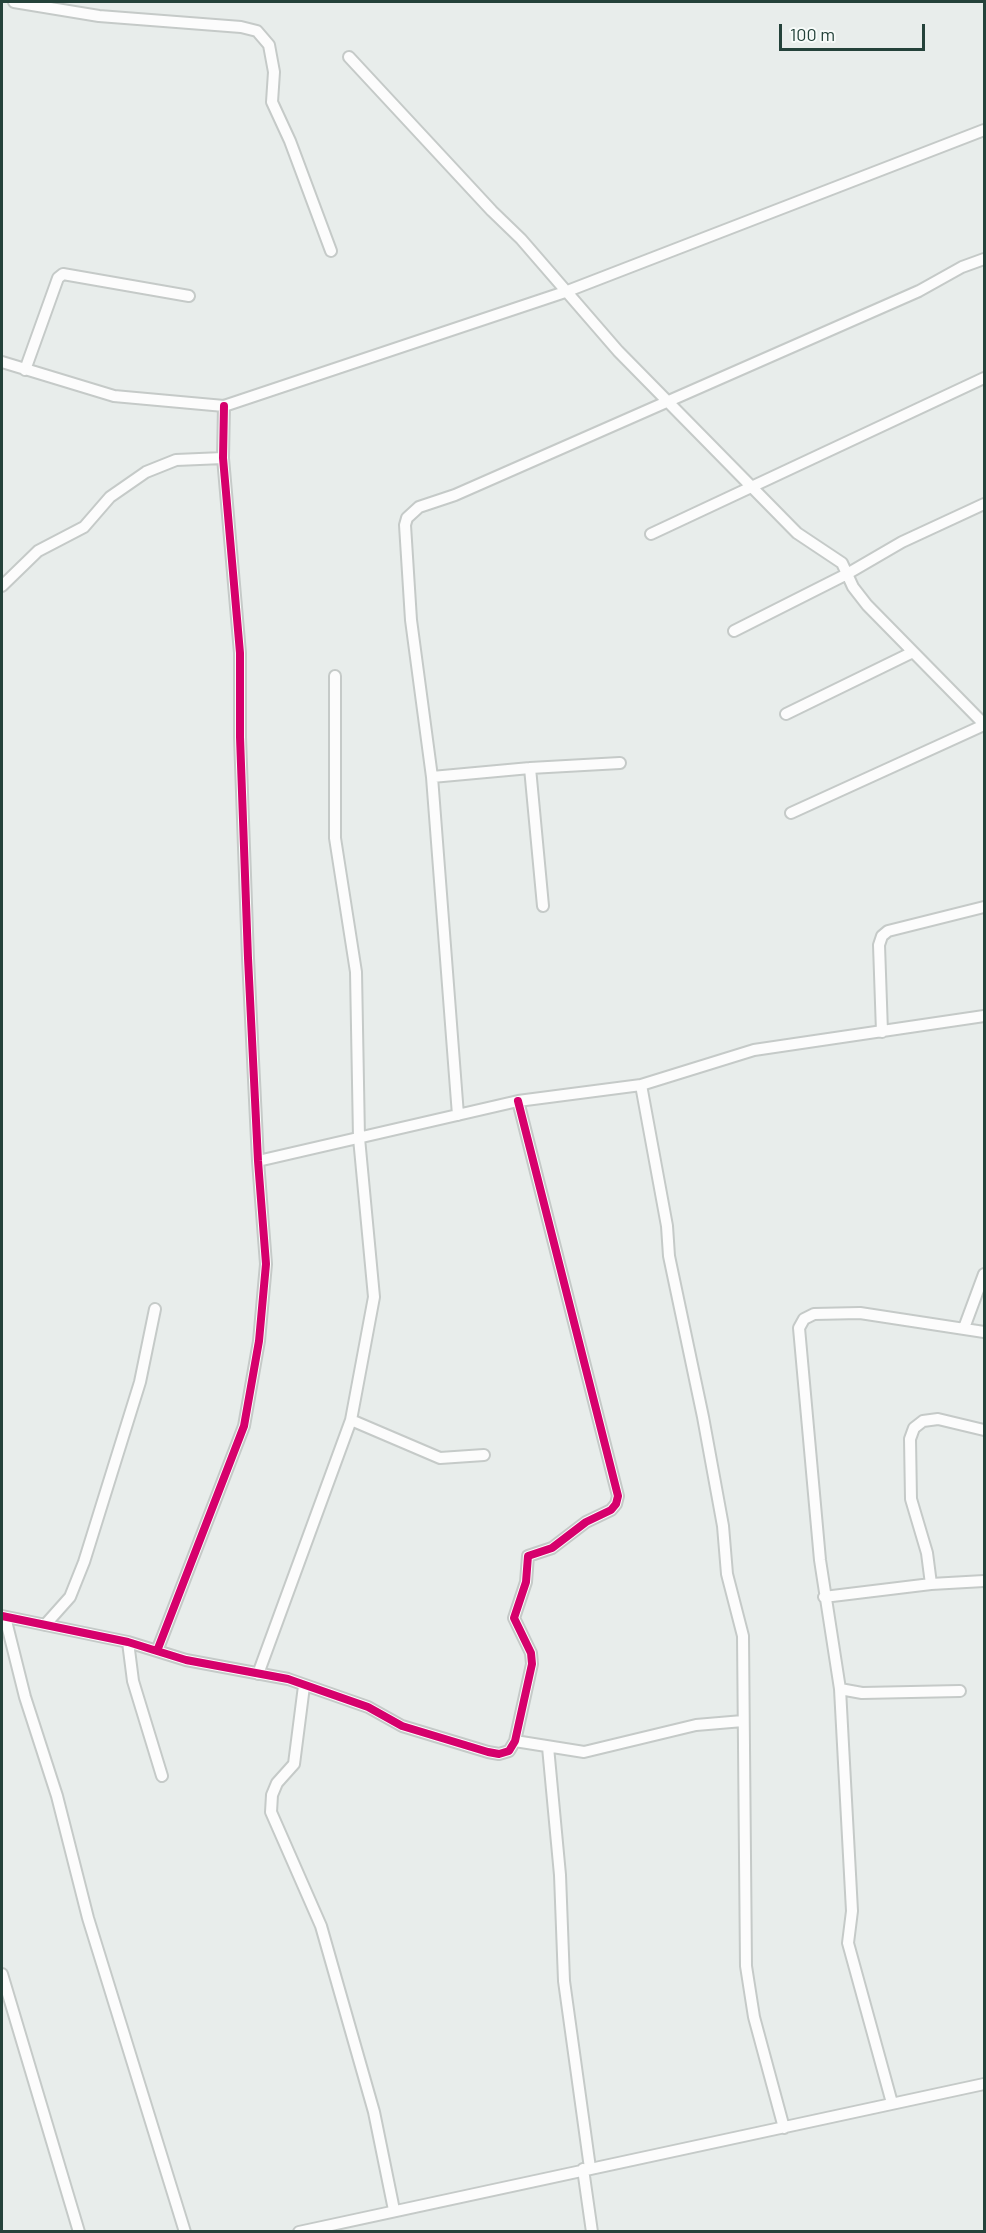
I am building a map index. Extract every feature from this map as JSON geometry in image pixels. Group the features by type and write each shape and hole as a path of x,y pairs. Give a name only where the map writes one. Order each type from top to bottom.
{"street":[{"path":"14,2 99,16 241,27 257,31 269,45 273,72 272,102 291,141 331,251"},
{"path":"349,57 468,186 521,239 565,292 667,400 798,533 842,563 853,587 984,725 791,813"},
{"path":"2,362 114,396 224,406 565,292 984,130"},
{"path":"458,1115 432,777 411,620 405,525 407,518 419,507 455,495 919,291 962,267 984,259"},
{"path":"25,370 58,278 63,274 189,296"},
{"path":"651,534 984,378"},
{"path":"157,1651 244,1426 259,1341 266,1264 258,1161 240,737 240,653 223,458 224,406"},
{"path":"2,586 38,551 84,527 110,497 146,472 176,460 223,458"},
{"path":"734,631 847,574 902,542 984,504"},
{"path":"786,714 913,652"},
{"path":"258,1674 351,1420 374,1297 373,1264 359,1138 356,972 335,838 335,676"},
{"path":"432,777 620,763"},
{"path":"530,768 543,906"},
{"path":"882,1032 879,945 882,936 888,931 984,908"},
{"path":"258,1161 518,1101 641,1085 754,1050 984,1016"},
{"path":"641,1085 667,1226 669,1256 704,1417 723,1526 728,1574 743,1636 746,1966 759,2037 784,2128"},
{"path":"185,2232 88,1918 57,1796 3,1616 128,1642 186,1660 288,1680 368,1707 402,1726 489,1752 499,1754 509,1751 515,1741 532,1665 531,1653 514,1618 526,1582 528,1556 552,1548 585,1522 611,1510 618,1496 518,1101"},
{"path":"964,1328 984,1274"},
{"path":"45,1625 70,1597 84,1562 140,1382 155,1309"},
{"path":"892,2103 848,1943 852,1911 840,1689 824,1597 810,1478 799,1328 804,1319 814,1314 860,1313 984,1332"},
{"path":"931,1584 927,1552 911,1498 910,1439 914,1428 923,1421 938,1419 984,1430"},
{"path":"351,1420 440,1458 483,1455"},
{"path":"824,1597 931,1584 984,1581"},
{"path":"128,1642 133,1681 162,1776"},
{"path":"304,1686 294,1764 277,1783 272,1795 271,1812 321,1926 374,2112 394,2210"},
{"path":"840,1689 861,1693 960,1691"},
{"path":"515,1741 584,1752 696,1725 743,1721"},
{"path":"548,1747 560,1875 564,1981 592,2232"},
{"path":"2,1974 79,2232"},
{"path":"299,2232 586,2168 984,2085"}],"cycle path":[{"path":"157,1651 244,1426 259,1341 266,1264 258,1161 248,958 240,737 240,653 223,458 224,406"},
{"path":"2,1616 128,1642 186,1660 288,1679 368,1707 402,1726 488,1752 499,1754 509,1751 515,1741 532,1664 531,1653 514,1618 526,1582 528,1556 552,1548 586,1522 611,1510 618,1496 518,1101"}]}
